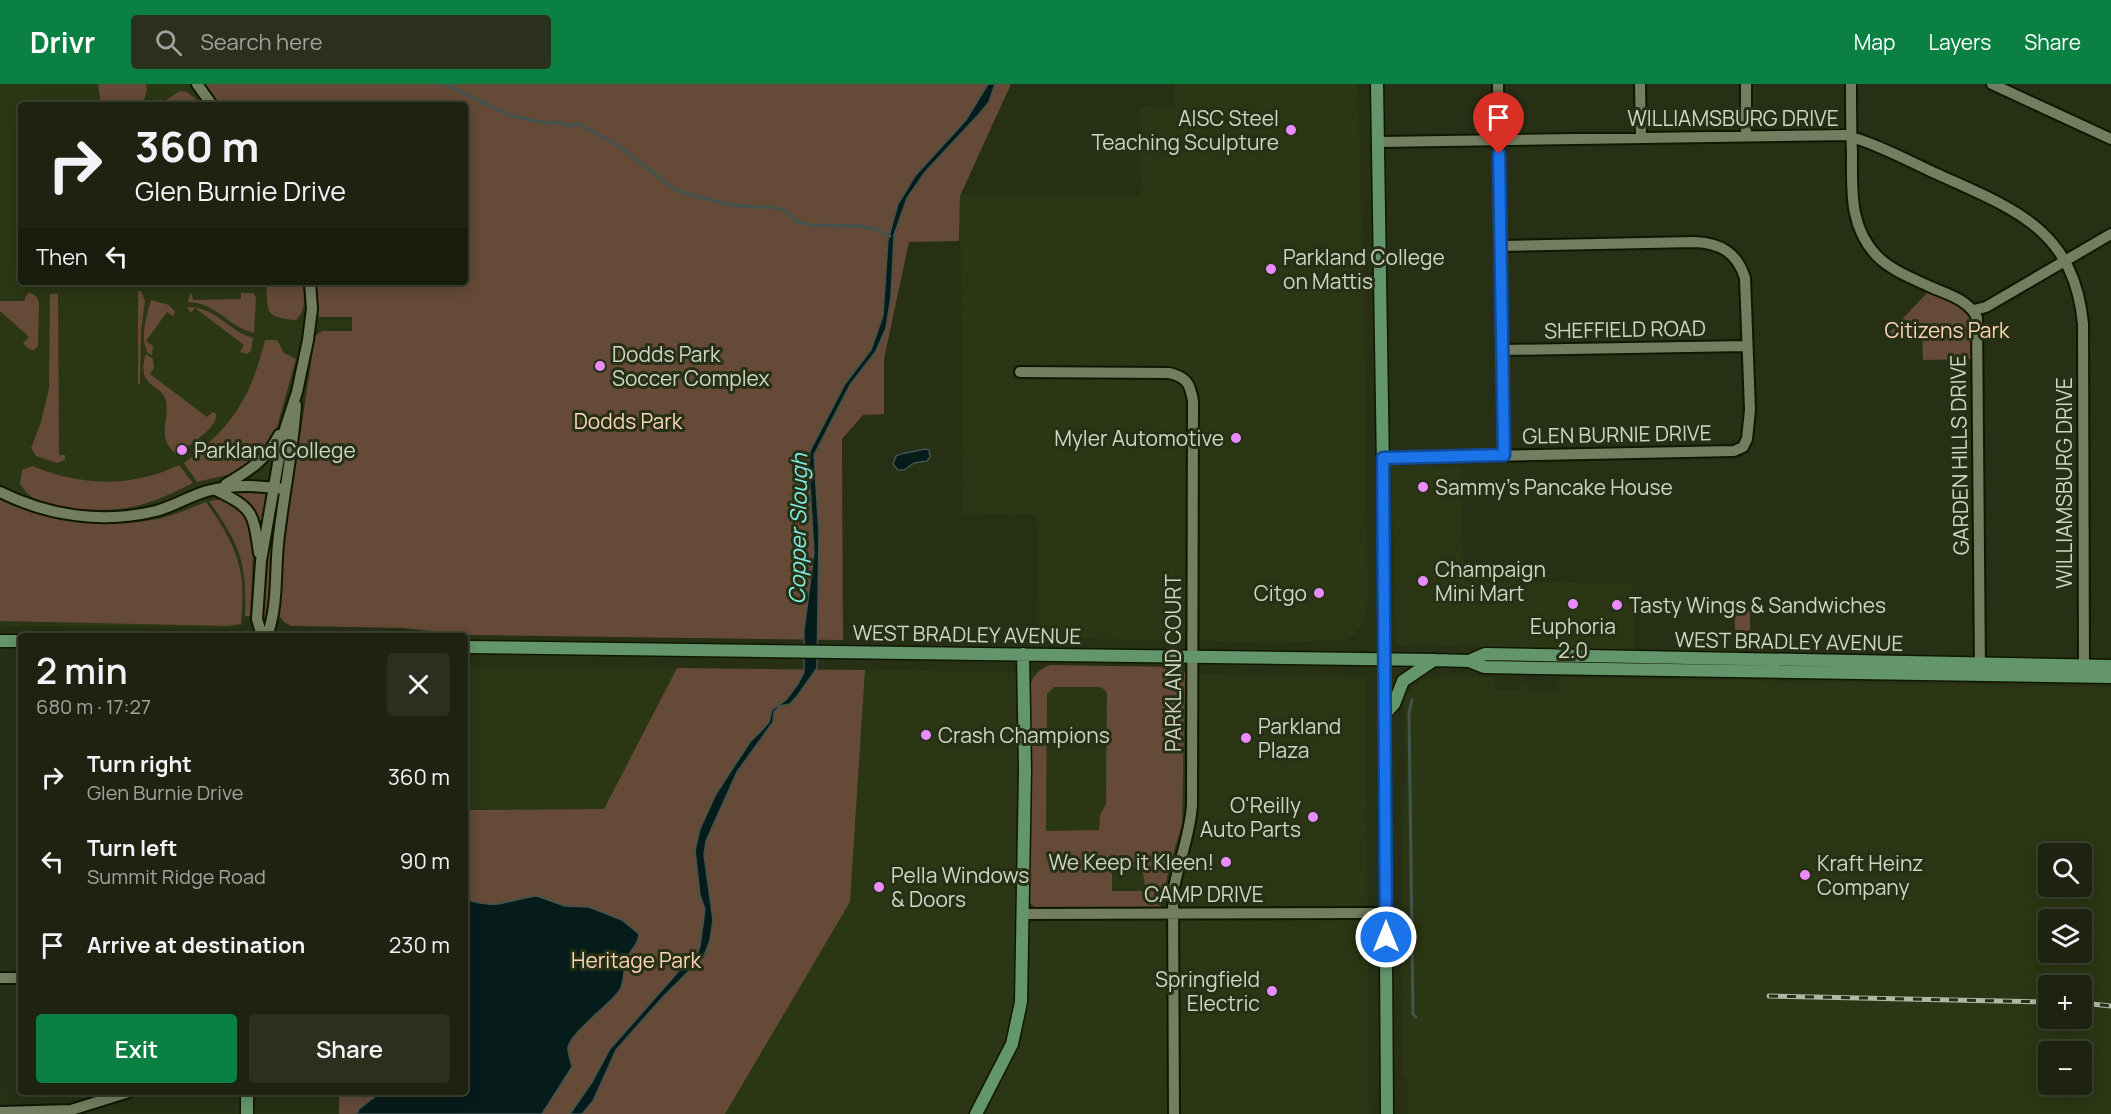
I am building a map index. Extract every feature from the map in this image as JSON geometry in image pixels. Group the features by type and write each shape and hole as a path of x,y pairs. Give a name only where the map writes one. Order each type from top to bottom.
{"main road":[{"path":"1377,84 1383,458 1387,1114"},
{"path":"0,641 18,642"},
{"name":"WEST BRADLEY AVENUE","path":"468,647 1384,659 1469,661 1484,667 1980,669 2084,671 2111,677"},
{"path":"976,1114 1006,1059 1021,1002 1025,774 1023,654"},
{"path":"1384,715 1394,704 1402,681 1434,660"},
{"name":"WEST BRADLEY AVENUE","path":"2084,671 2111,666"},
{"path":"247,1095 247,1114"}],"street":[{"path":"197,84 210,102"},
{"path":"1498,84 1504,455"},
{"path":"1640,84 1641,138"},
{"path":"1746,84 1746,136"},
{"path":"1851,84 1854,215 1858,228 1870,248 1888,265 1956,298 1974,310 1986,307 2111,234"},
{"path":"1992,84 2111,139"},
{"name":"WILLIAMSBURG DRIVE","path":"1378,142 1836,134 1852,137 1906,160 2015,211 2046,235 2066,261 2079,296 2083,324 2084,671"},
{"path":"1501,246 1695,242 1717,244 1738,261 1745,278 1747,346"},
{"path":"261,633 257,619 261,561 294,433 297,392 310,326 310,285"},
{"name":"GARDEN HILLS DRIVE","path":"1974,310 1977,318 1980,669"},
{"name":"GLEN BURNIE DRIVE","path":"1383,458 1734,451 1743,447 1747,439 1750,410 1747,346"},
{"name":"SHEFFIELD ROAD","path":"1503,350 1747,346"},
{"name":"PARKLAND COURT","path":"1020,372 1169,373 1179,375 1188,382 1193,400 1194,656 1190,825 1177,872 1173,914 1174,1114"},
{"path":"0,492 31,506 99,517 121,517 156,511 216,489 253,468 272,450 297,392"},
{"path":"268,633 273,619 279,488 288,416"},
{"path":"216,489 238,485 279,488"},
{"path":"216,489 238,501 253,517 261,561"},
{"name":"CAMP DRIVE","path":"1022,914 1386,913"},
{"path":"0,978 18,978"},
{"path":"0,1112 71,1110 119,1095"}],"shaded area":[{"name":"Parkland College","path":"0,84 363,84 363,102 18,102 18,285 362,285 365,623 244,619 243,626 237,629 0,626"},
{"path":"1174,84 1357,84 1363,216 1368,599 1366,616 1361,626 1355,634 1345,640 1279,642 1039,638 1037,515 963,514 960,196 1141,196 1139,107 1173,106"},
{"path":"1391,466 1461,466 1464,581 1632,584 1635,650 1396,645"},
{"path":"468,667 677,668 604,809 468,810"},
{"path":"865,670 1366,677 1369,1114 725,1114 850,902"},
{"path":"1439,676 1495,677 1495,691 1521,691 1521,684 1528,684 1529,691 1559,692 1559,677 2111,687 2111,1114 1408,1114 1408,1079 1403,1078 1404,699 1417,681"}],"green space":[{"path":"98,84 146,84 147,91 143,102 101,102"},
{"name":"Dodds Park","path":"204,84 1011,84 960,196 959,241 909,242 884,359 884,414 863,415 842,439 843,640 468,635 468,633 402,628 291,626 284,622 279,615 282,556 315,336 322,331 352,331 352,317 319,317 316,313 314,285 468,285 468,102 217,102"},
{"path":"180,91 187,92 199,102 163,102"},
{"path":"266,285 302,285 303,307 296,320 272,315 268,306"},
{"path":"138,291 141,291 145,301 141,331 140,384 138,384"},
{"name":"Citizens Park","path":"1928,292 1953,302 1969,315 1973,329 1972,359 1923,360 1922,335 1887,335"},
{"path":"29,293 36,296 39,303 38,346 34,350 29,349 23,343 29,337 0,311 0,301 25,301"},
{"path":"241,293 253,293 256,297 254,333 236,325 207,306 188,302 190,294 193,300 241,299"},
{"path":"50,294 58,294 59,455 65,455 65,460 57,463 36,456 31,448 41,422 49,388"},
{"path":"151,300 169,305 175,312 173,316 167,312 146,341 153,346 152,355 148,353 144,341"},
{"path":"187,307 197,308 206,311 253,338 251,351 247,354 240,352 244,345 195,308 191,313"},
{"path":"265,340 277,340 284,353 296,359 275,434 268,450 239,472 197,482 184,463 215,437 237,410 253,378"},
{"path":"146,354 153,359 154,368 150,374 207,417 213,412 216,414 215,420 207,431 176,454 165,439 167,412 164,395 150,384 144,373"},
{"path":"179,465 193,483 147,503 121,509 94,510 51,505 29,495 20,484 22,470 32,466 69,478 106,482 143,478"},
{"path":"229,491 264,492 266,496 264,520 259,521 246,504 228,493"},
{"path":"0,498 38,513 101,523 142,522 162,518 206,502 234,549 242,582 241,624 227,626 0,621"},
{"path":"226,500 243,509 254,534 250,616 245,616 245,581 235,542 209,501"},
{"path":"277,500 269,617 264,617 270,532"},
{"path":"1734,610 1750,610 1750,643 1736,643"},
{"path":"1051,665 1176,667 1185,673 1182,824 1161,906 1155,908 1047,909 1036,908 1029,902 1031,683 1036,674","holes":["1054,687 1100,687 1107,694 1106,804 1100,815 1099,830 1046,831 1047,694","1112,867 1142,867 1146,891 1112,891"]},
{"name":"Heritage Park","path":"677,668 865,670 850,902 725,1114 339,1114 339,1095 468,1095 468,810 604,809"}],"water":[{"path":"988,84 995,84 989,102 925,172 907,198 894,235 891,296 886,328 876,351 850,385 814,455 819,533 817,668 790,704 780,706 774,712 773,722 737,772 706,841 704,855 713,920 710,940 704,956 662,998 616,1050 593,1101 582,1114 570,1114 592,1082 610,1049 698,952 705,909 700,895 695,850 700,829 716,794 750,742 769,722 772,710 786,700 804,672 804,631 814,553 810,451 845,384 871,350 883,315 888,240 898,204 915,176 966,120"},
{"path":"924,449 929,450 930,457 927,461 914,463 904,470 898,470 893,464 896,456"},
{"path":"537,896 565,906 589,907 622,920 639,934 626,962 620,990 574,1036 568,1049 572,1067 542,1114 357,1114 359,1109 377,1095 468,1095 468,900 493,904"}],"waterway":[{"path":"445,84 511,116 546,123 558,122 570,126 579,124 619,146 675,190 729,205 775,208 786,211 796,221 808,225 860,226 875,229 890,236"},
{"path":"1412,700 1409,713 1413,1014 1416,1017"}],"railway":[{"path":"1769,996 2038,1002"},
{"path":"2092,1004 2111,1006"}],"place":[{"name":"AISC Steel Teaching Sculpture","path":"1291,130"},
{"name":"Parkland College on Mattis","path":"1271,269"},
{"name":"Dodds Park Soccer Complex","path":"600,366"},
{"name":"Myler Automotive","path":"1236,438"},
{"name":"Parkland College","path":"182,450"},
{"name":"Sammy's Pancake House","path":"1423,487"},
{"name":"Champaign Mini Mart","path":"1423,581"},
{"name":"Citgo","path":"1319,593"},
{"name":"Euphoria 2.0","path":"1573,604"},
{"name":"Tasty Wings & Sandwiches","path":"1617,605"},
{"name":"Crash Champions","path":"926,735"},
{"name":"Parkland Plaza","path":"1246,738"},
{"name":"O'Reilly Auto Parts","path":"1313,817"},
{"name":"We Keep it Kleen!","path":"1226,862"},
{"name":"Kraft Heinz Company","path":"1805,875"},
{"name":"Pella Windows & Doors","path":"879,887"},
{"name":"Springfield Electric","path":"1272,991"}],"route":[{"path":"1386,937 1383,458 1504,455 1499,154"}],"water label":[{"name":"Copper Slough","path":"798,529"}]}
